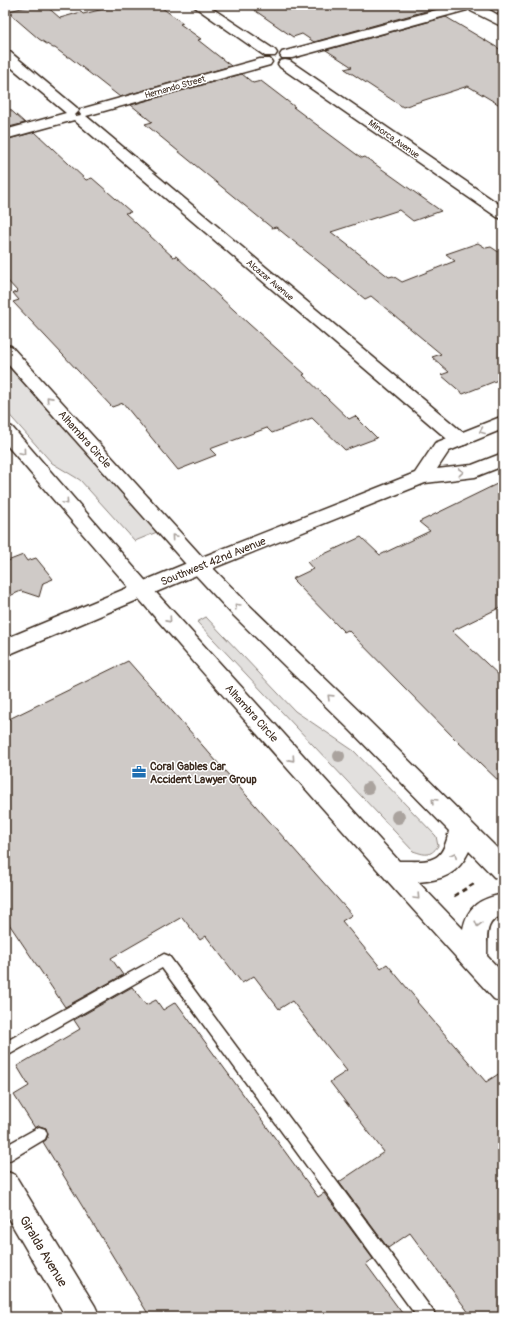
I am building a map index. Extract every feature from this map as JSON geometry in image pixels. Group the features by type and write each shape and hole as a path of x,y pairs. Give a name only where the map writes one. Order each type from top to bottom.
{"street":[{"name":"Minorca Avenue","path":"198,5 268,58 277,52 503,214"},
{"path":"286,59 460,6 478,6 503,23"},
{"name":"Alcazar Avenue","path":"5,55 460,440"},
{"name":"Hernando Street","path":"5,135 268,58"},
{"name":"Alhambra Circle","path":"5,350 199,566 244,613 358,724 503,870"},
{"path":"422,477 442,447 503,422"},
{"name":"Alhambra Circle","path":"5,431 143,591 393,871 503,991"},
{"name":"Southwest 42nd Avenue","path":"5,648 143,591 199,566 422,477 475,471 503,459"},
{"path":"393,871 426,870 438,868 446,864 455,854 462,829"},
{"path":"474,958 476,923 480,915 485,910 494,906 503,905"},
{"name":"Giralda Avenue","path":"5,1185 84,1317"}],"lane":[{"path":"5,1050 164,960 427,1317"},
{"path":"5,1155 38,1134"}],"path":[{"path":"452,897 479,880"}],"shaded area":[{"path":"5,363 157,532 135,541 80,480 52,463 5,410"},
{"path":"206,617 295,711 354,751 436,836 438,846 435,850 427,854 413,851 197,622"}],"building":[{"path":"34,5 45,5 60,18 81,12 83,14 120,5 158,5 183,23 180,24 201,39 198,40 231,66 120,97 69,57 39,39 10,14 13,13 9,11"},
{"path":"247,5 426,5 433,9 314,42 302,34 293,37"},
{"path":"446,17 503,51 503,107 468,86 403,107 345,69 352,67 326,50"},
{"path":"242,74 253,83 261,81 356,154 362,158 365,157 441,211 413,221 399,210 331,232 389,277 393,276 402,282 455,261 446,254 478,243 486,248 491,247 503,255 503,378 463,394 441,375 449,372 432,357 441,354 371,296 365,299 276,227 272,228 145,124 152,122 131,105"},
{"path":"5,105 25,123 5,128"},
{"path":"35,132 86,180 92,178 131,212 125,213 173,257 176,256 305,374 303,375 349,419 355,416 377,438 345,450 312,418 272,433 267,428 210,449 216,455 178,470 123,403 112,407 13,302 19,300 13,293 18,292 5,278 5,140"},
{"path":"503,481 503,606 452,631 503,679 503,785 456,740 348,630 344,632 292,579 313,569 307,562 361,537 380,555 430,531 419,522"},
{"path":"23,555 27,561 36,558 53,579 43,583 39,597 21,591 5,598 5,562"},
{"path":"128,661 352,915 342,921 381,968 387,964 418,1001 417,1002 486,1082 503,1071 503,1317 472,1317 410,1233 388,1248 339,1182 384,1152 330,1082 347,1071 292,1001 279,1009 254,976 242,983 206,936 200,940 182,917 111,958 123,975 65,1007 5,918 5,721"},
{"path":"132,987 146,1005 156,1000 163,1010 176,1002 318,1197 324,1193 373,1259 366,1264 405,1317 150,1317 43,1142 46,1140 48,1135 46,1128 39,1126 35,1128 14,1095 29,1086 17,1066 80,1029 74,1020"}],"place":[{"name":"Coral Gables Car Accident Lawyer Group","path":"139,772"}]}
